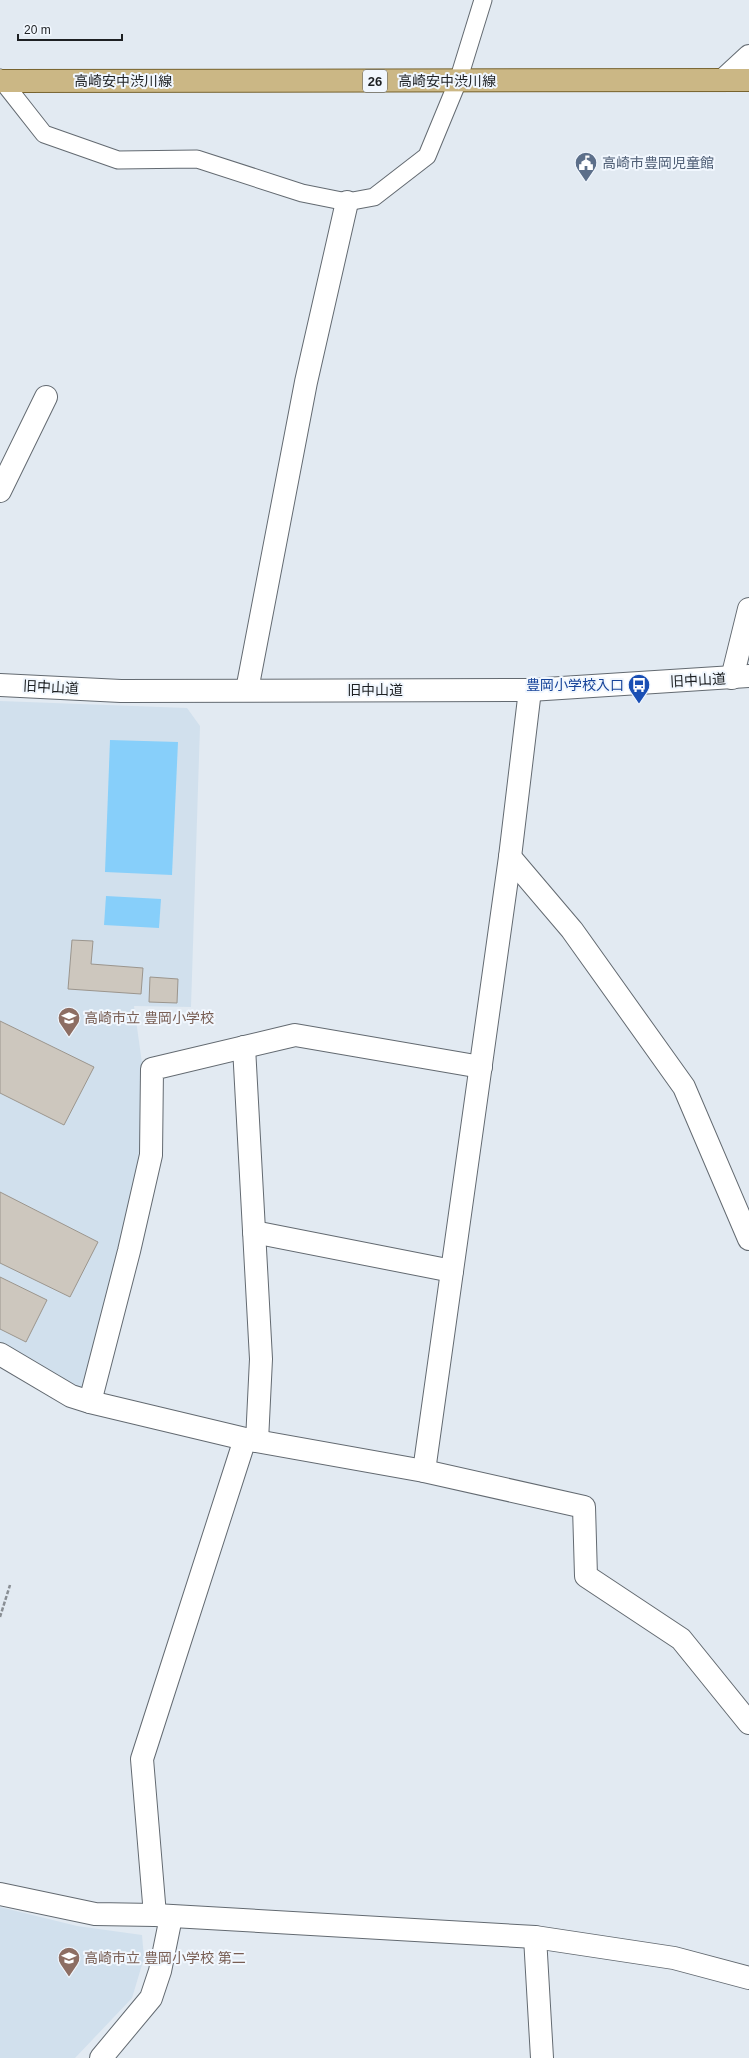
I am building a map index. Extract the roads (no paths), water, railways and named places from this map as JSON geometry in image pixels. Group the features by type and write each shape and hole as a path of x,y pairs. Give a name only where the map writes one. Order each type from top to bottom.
{"main road":[{"name":"高崎安中渋川線","path":"1,80 749,80"}],"street":[{"path":"723,80 749,56"},
{"path":"247,690 306,382 347,202"},
{"path":"0,491 46,398"},
{"path":"741,677 749,609"},
{"name":"旧中山道","path":"0,685 121,691 530,690 741,677"},
{"path":"424,1471 510,857 530,690"},
{"path":"510,857 572,930 684,1087 749,1239"},
{"path":"90,1402 129,1251 151,1155 152,1069 295,1035 481,1067"},
{"path":"101,2058 151,1998 160,1971 163,1916 142,1759 251,1440 261,1359 244,1047"},
{"path":"254,1232 452,1271"},
{"path":"0,1354 71,1396 90,1402 251,1440 424,1471 584,1507 586,1576 681,1639 749,1723"},
{"path":"0,1894 95,1914 163,1916 535,1937 674,1958 749,1978"},
{"path":"535,1937 542,2058"}],"lane":[{"path":"1,80 44,134 118,160 197,158 302,193 347,202 374,197 427,156 458,81 483,0"}],"water":[{"path":"110,740 178,742 172,875 105,872"},
{"path":"106,896 161,899 159,928 104,925"}],"place":[{"name":"高崎市豊岡児童館","path":"586,182"},
{"name":"豊岡小学校入口","path":"639,704"},
{"name":"高崎市立 豊岡小学校","path":"69,1038"},
{"name":"高崎市立 豊岡小学校 第二","path":"69,1978"}]}
